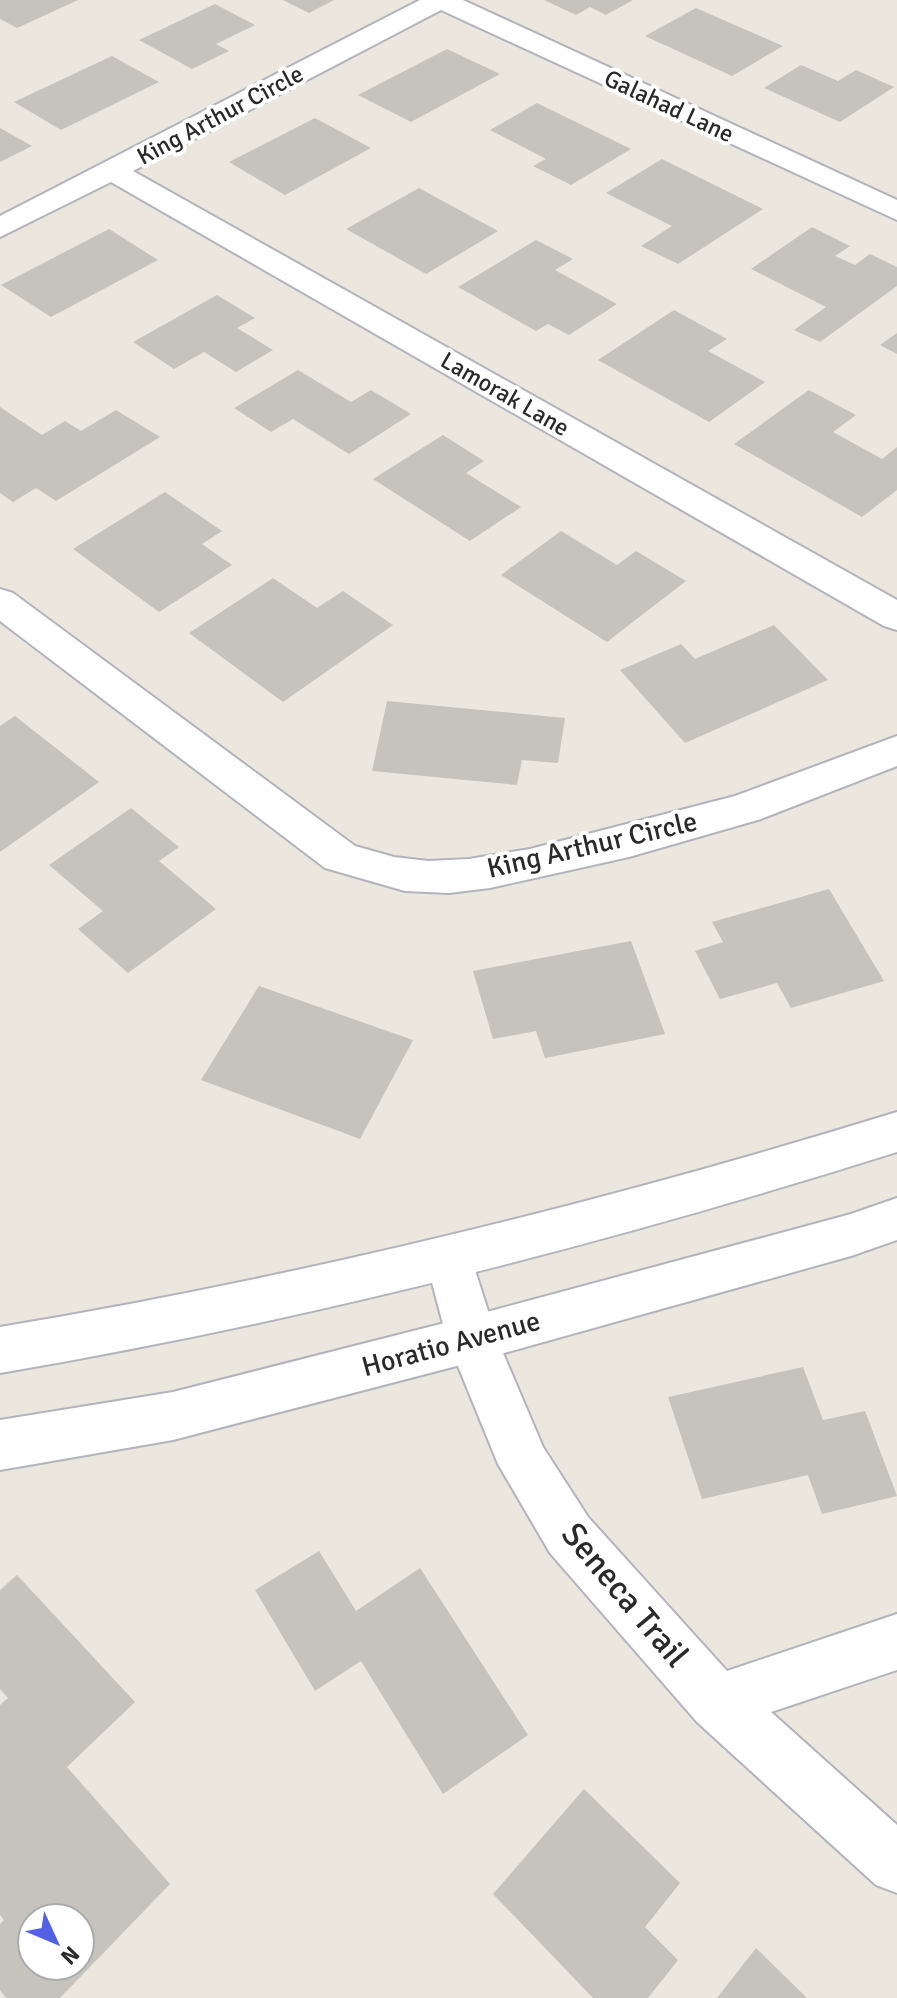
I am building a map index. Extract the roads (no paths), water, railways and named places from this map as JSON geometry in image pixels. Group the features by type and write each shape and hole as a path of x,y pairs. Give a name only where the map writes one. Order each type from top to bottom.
{"street":[{"name":"King Arthur Circle","path":"0,228 440,0"},
{"name":"Galahad Lane","path":"440,0 897,211"},
{"name":"Lamorak Lane","path":"112,171 897,617"},
{"name":"King Arthur Circle","path":"7,617 340,857 383,872 428,877 516,869 665,832 837,778 897,750"},
{"path":"0,1350 259,1303 450,1260 795,1165 897,1132"},
{"name":"Horatio Avenue","path":"0,1445 173,1416 472,1339 851,1235 897,1219"},
{"name":"Seneca Trail","path":"450,1260 472,1339 524,1464 569,1535 717,1702 897,1864"},
{"path":"0,1327 66,1339"},
{"path":"717,1702 897,1642"}]}
